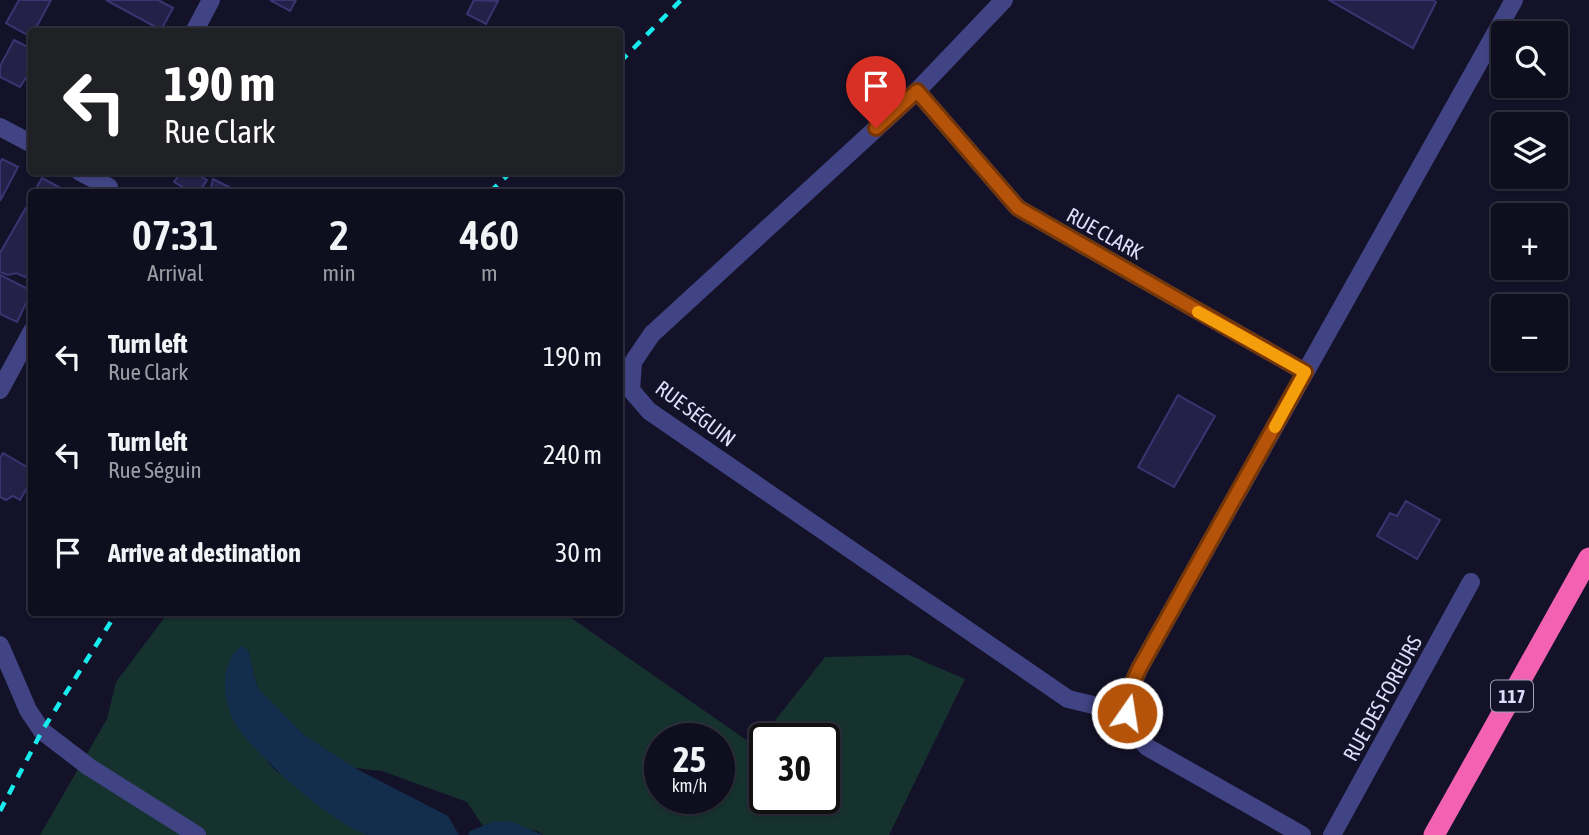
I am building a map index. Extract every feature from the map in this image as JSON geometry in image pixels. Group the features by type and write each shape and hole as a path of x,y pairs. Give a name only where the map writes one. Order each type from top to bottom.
{"highway":[{"name":"117","path":"1434,835 1589,558"}],"street":[{"path":"196,28 211,0"},
{"name":"RUE SÉGUIN","path":"1004,0 917,91 652,334 633,362 631,390 649,411 1068,699 1127,713"},
{"path":"1302,835 1147,747 1132,732 1125,700 1139,669 1514,0"},
{"name":"RUE CLARK","path":"917,91 1018,208 1305,372"},
{"path":"0,127 28,142"},
{"path":"88,175 111,184"},
{"path":"0,390 28,338"},
{"name":"RUE DES FOREURS","path":"1332,835 1471,582"},
{"path":"0,645 28,710 42,731 89,767 197,835"}],"green space":[{"path":"166,616 568,616 722,723 644,723 644,814 735,814 735,732 749,742 749,814 840,814 840,723 773,723 825,657 909,655 965,679 889,835 543,835 538,831 493,822 483,826 467,802 382,771 355,768 304,735 257,687 248,650 234,722 274,769 338,818 368,835 40,835 107,719 116,682"}],"water":[{"path":"242,646 248,650 257,687 304,735 355,768 448,816 459,835 368,835 336,818 295,787 258,752 244,736 231,714 225,692 226,671 229,661"},
{"path":"510,821 543,835 468,835 470,831 493,822"}],"building":[{"path":"19,0 51,0 36,28 28,28 28,35 6,23"},
{"path":"106,0 158,0 173,8 162,28 157,28"},
{"path":"270,0 296,0 290,11"},
{"path":"474,0 498,1 486,24 467,14"},
{"path":"1329,0 1433,0 1436,2 1413,48"},
{"path":"14,40 28,47 28,74 20,87 0,77 0,66"},
{"path":"2,159 18,167 0,201 0,163"},
{"path":"179,175 198,175 207,180 201,189 186,189 174,182"},
{"path":"42,178 62,189 36,189"},
{"path":"213,179 231,188 230,189 211,189"},
{"path":"28,204 28,272 25,277 16,273 8,275 0,272 0,253"},
{"path":"0,275 28,289 28,299 17,322 0,314"},
{"path":"1178,395 1215,416 1174,487 1138,467"},
{"path":"3,453 28,468 28,486 20,500 13,496 6,500 0,497 0,458"},
{"path":"1406,501 1440,520 1417,559 1377,536 1390,513 1397,516"}],"railway":[{"path":"623,59 681,0"},
{"path":"493,189 508,175"},
{"path":"0,811 42,731 114,616"}],"slow traffic":[{"path":"1198,312 1305,372 1275,427"}],"route":[{"path":"876,128 917,91 1018,208 1050,229 1305,372 1139,669 1125,700 1127,713"}]}
